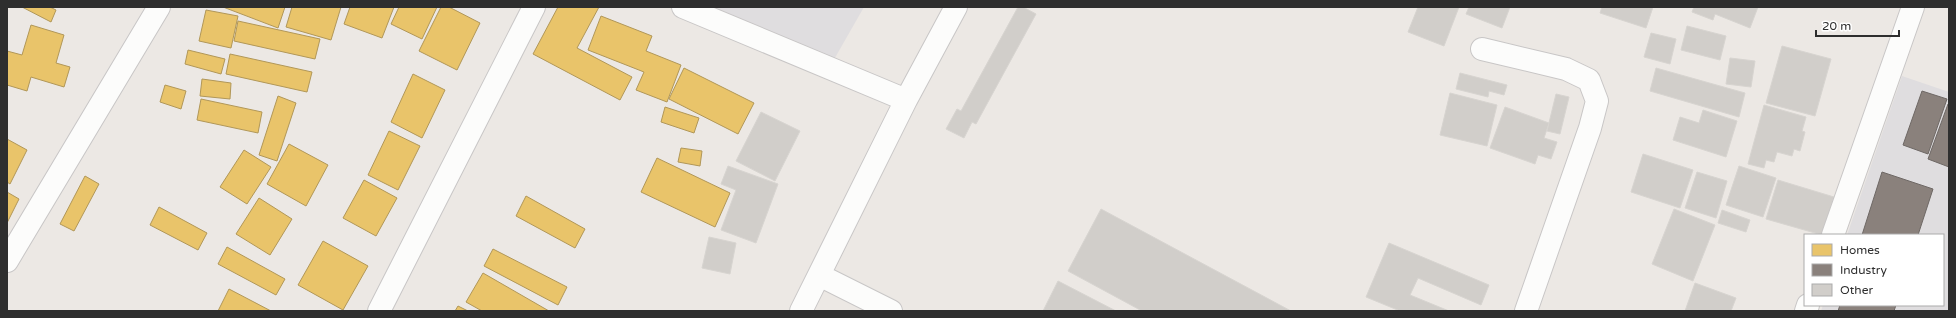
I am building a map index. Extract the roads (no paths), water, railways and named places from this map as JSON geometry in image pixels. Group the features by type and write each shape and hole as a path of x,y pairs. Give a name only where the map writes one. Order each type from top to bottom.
{"street":[{"path":"7,261 159,7"},
{"path":"379,311 534,7"},
{"path":"684,7 906,100"},
{"path":"801,311 906,100 956,7"},
{"path":"1833,234 1913,7"},
{"path":"1482,49 1566,69 1589,80 1597,101 1590,128 1526,311"},
{"path":"819,275 891,311"}]}
